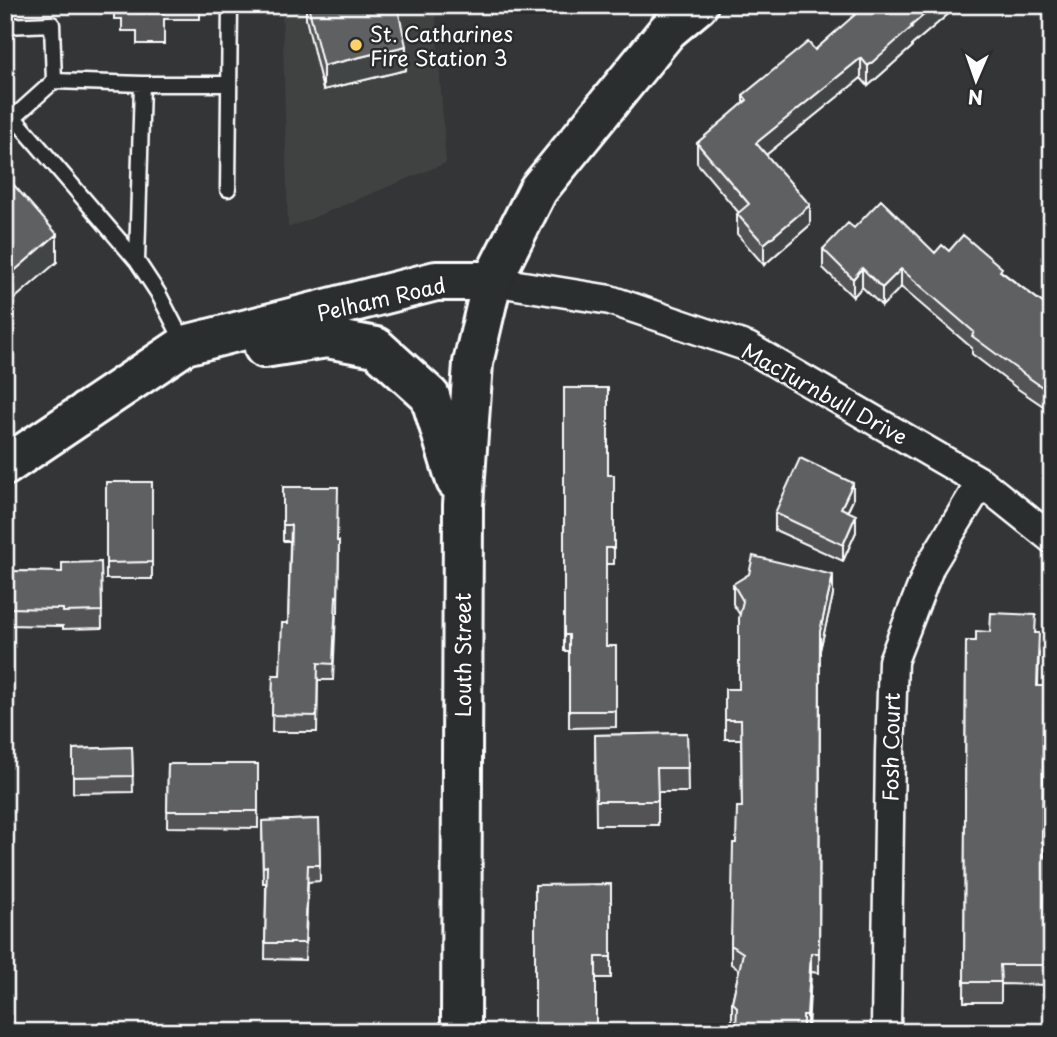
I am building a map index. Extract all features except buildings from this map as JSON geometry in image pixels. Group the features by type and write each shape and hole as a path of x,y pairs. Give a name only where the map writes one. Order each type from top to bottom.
{"main road":[{"path":"492,281 538,190 668,30 698,5"},
{"name":"Pelham Road","path":"5,466 185,345 436,281 492,281"},
{"name":"Louth Street","path":"461,1032 463,505 473,363 492,281"},
{"path":"185,345 256,350 327,338 376,347 430,396 463,505"}],"street":[{"name":"MacTurnbull Drive","path":"492,281 610,300 748,347 981,482 1052,539"},
{"name":"Fosh Court","path":"888,1032 893,661 930,566 981,482"}],"lane":[{"path":"228,189 229,5"},
{"path":"5,26 52,24 54,81"},
{"path":"185,345 158,293 137,261 10,112 54,81 229,84"},
{"path":"137,261 142,84"}],"shaded area":[{"path":"282,5 435,5 446,163 288,228"}],"place":[{"name":"St. Catharines Fire Station 3","path":"356,45"}]}
